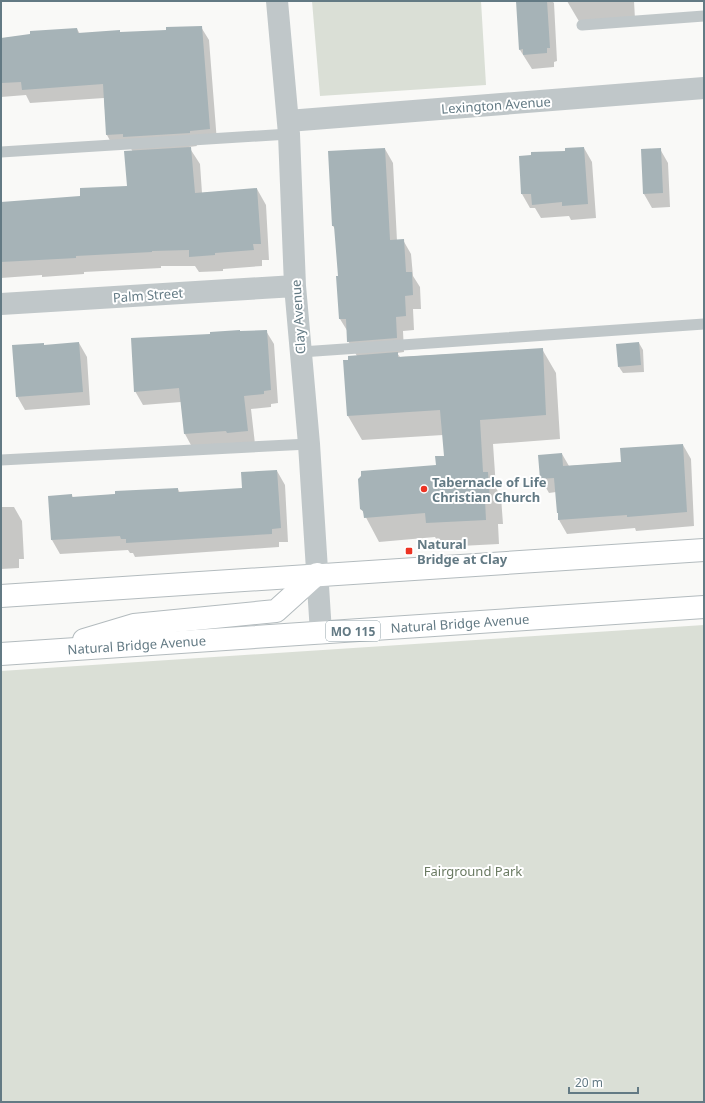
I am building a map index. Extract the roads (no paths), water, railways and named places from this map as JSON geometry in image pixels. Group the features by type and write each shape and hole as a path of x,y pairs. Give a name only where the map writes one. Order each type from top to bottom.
{"main road":[{"path":"1,596 317,574 704,550"},
{"path":"47,651 134,625 276,611 317,574"},
{"name":"Natural Bridge Avenue","path":"1,654 704,607"}],"street":[{"name":"Clay Avenue","path":"277,1 288,128 296,286 309,444 321,633"},
{"name":"Lexington Avenue","path":"288,128 704,88"},
{"name":"Palm Street","path":"1,304 296,286"}],"lane":[{"path":"582,25 704,16"},
{"path":"1,152 288,128"},
{"path":"301,352 704,324"},
{"path":"1,460 309,444"}],"place":[{"name":"Tabernacle of Life Christian Church","path":"424,489"},
{"name":"Natural Bridge at Clay","path":"409,551"}],"park label":[{"name":"Fairground Park","path":"473,871"}]}
